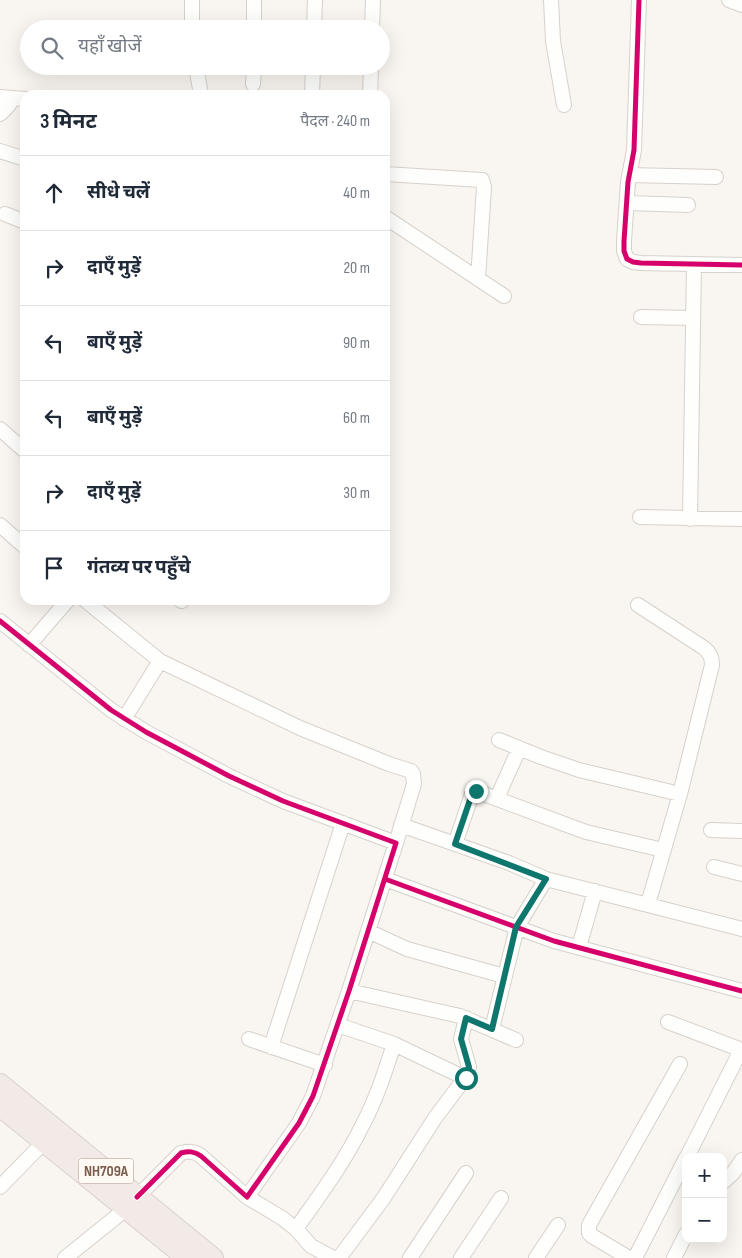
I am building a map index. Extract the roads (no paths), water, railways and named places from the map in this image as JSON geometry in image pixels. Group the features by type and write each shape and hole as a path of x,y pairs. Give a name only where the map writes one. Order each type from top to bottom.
{"highway":[{"name":"NH709A","path":"0,1084 132,1203 188,1258"},
{"name":"NH709A","path":"0,1106 44,1142 213,1258"}],"street":[{"path":"192,0 192,20"},
{"path":"254,0 254,20"},
{"path":"314,20 315,0"},
{"path":"372,20 373,0"},
{"path":"551,0 553,41 564,105"},
{"path":"639,0 634,150 627,203 624,251 627,259 641,263 742,265"},
{"path":"198,75 200,90"},
{"path":"254,75 254,84"},
{"path":"312,90 313,75"},
{"path":"370,90 371,75"},
{"path":"0,114 9,105 12,98"},
{"path":"0,151 20,157"},
{"path":"390,174 482,180 484,187 478,279"},
{"path":"630,175 716,177"},
{"path":"627,203 688,205"},
{"path":"2,217 20,221"},
{"path":"390,220 504,296"},
{"path":"690,518 694,264"},
{"path":"642,317 693,318"},
{"path":"0,429 20,447"},
{"path":"640,517 742,520"},
{"path":"0,524 20,542"},
{"path":"29,645 64,605"},
{"path":"91,605 160,661 300,728 380,761 411,771 413,774 414,784 325,1066 313,1096 299,1123 247,1197"},
{"path":"638,605 704,648 710,653 712,659 710,674 680,794 648,904"},
{"path":"0,621 103,704 146,732 229,776 283,801 396,843"},
{"path":"124,718 160,661"},
{"path":"499,740 579,770 680,794"},
{"path":"497,798 519,748"},
{"path":"455,844 474,791 479,791 586,832 663,850"},
{"path":"270,1047 343,823"},
{"path":"401,825 546,879 742,929"},
{"path":"711,830 742,831"},
{"path":"714,867 742,874"},
{"path":"385,879 554,941 742,991"},
{"path":"492,1029 516,927 546,879"},
{"path":"579,947 596,891"},
{"path":"368,931 408,949 504,976"},
{"path":"350,991 434,1009 466,1018 516,1040"},
{"path":"339,1258 383,1199 435,1118 466,1078 469,1067 461,1039 466,1018"},
{"path":"668,1022 742,1050 692,1153"},
{"path":"338,1025 394,1044 466,1078"},
{"path":"248,1039 325,1066"},
{"path":"296,1230 338,1168 362,1127 375,1099 394,1044"},
{"path":"629,1258 592,1236 589,1232 589,1225 680,1064"},
{"path":"0,1187 44,1142"},
{"path":"65,1258 132,1203 181,1153 188,1151 196,1152 247,1197 282,1218 311,1246 333,1258"},
{"path":"727,1174 742,1160"},
{"path":"635,1258 682,1172"},
{"path":"410,1258 466,1173"},
{"path":"461,1258 501,1198"},
{"path":"536,1258 558,1225"},
{"path":"674,1258 682,1242"}]}
